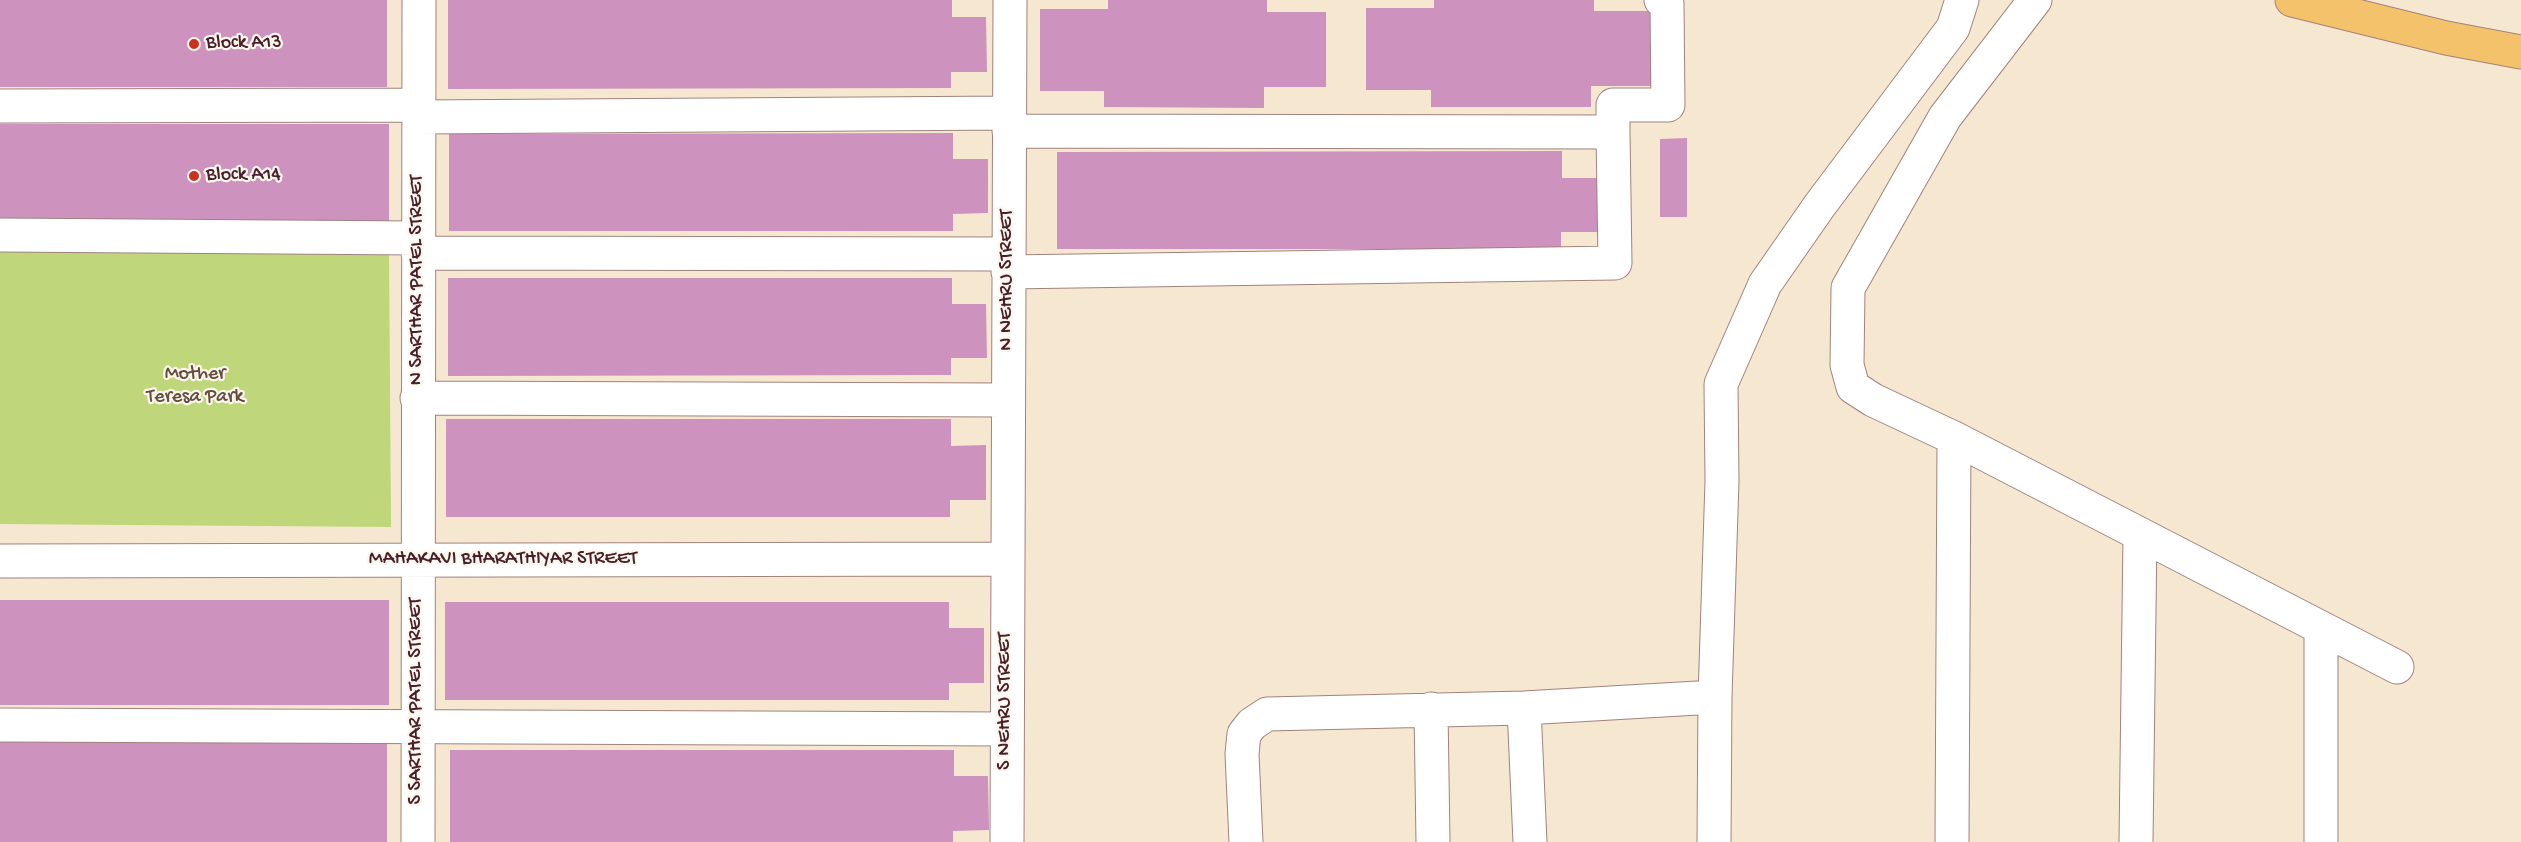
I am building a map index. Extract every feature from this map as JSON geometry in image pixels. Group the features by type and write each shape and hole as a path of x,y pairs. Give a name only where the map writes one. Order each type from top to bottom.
{"main road":[{"path":"2292,0 2446,38 2521,52"}],"street":[{"name":"N SARTHAR PATEL STREET","path":"417,560 419,0"},
{"name":"N NEHRU STREET","path":"1006,559 1010,0"},
{"path":"0,235 1008,263 1615,263 1613,105 1668,105 1667,4 1661,0"},
{"path":"1714,842 1722,481 1721,384 1764,284 1820,205 1953,28 1962,0"},
{"path":"2035,0 1945,117 1848,288 1847,365 1853,387 1873,400 1954,438 2397,667"},
{"path":"0,106 1613,132"},
{"path":"417,399 1007,400"},
{"path":"1952,842 1954,438"},
{"path":"2136,842 2140,534"},
{"name":"MAHAKAVI BHARATHIYAR STREET","path":"0,561 1006,559"},
{"name":"S NEHRU STREET","path":"1006,559 1007,842"},
{"name":"S SARTHAR PATEL STREET","path":"417,560 418,842"},
{"path":"2321,628 2321,842"},
{"path":"1246,842 1242,754 1244,734 1252,724 1267,714 1524,708 1716,697"},
{"path":"1524,708 1530,842"},
{"path":"1431,709 1433,842"},
{"path":"0,725 1006,729"}],"green space":[{"name":"Mother Teresa Park","path":"0,247 389,249 391,527 0,524"}],"building":[{"name":"Block A13","path":"0,0 387,0 387,87 0,87"},
{"path":"448,0 952,0 952,17 986,17 987,72 951,72 951,88 448,89"},
{"path":"1108,0 1267,0 1267,12 1326,12 1326,87 1264,87 1264,108 1104,107 1104,91 1040,91 1040,9 1108,9"},
{"path":"1434,0 1594,0 1594,11 1653,11 1653,86 1591,86 1591,107 1431,107 1431,90 1366,90 1366,8 1434,8"},
{"name":"Block A14","path":"0,124 389,124 389,228 0,228"},
{"path":"953,133 953,159 988,159 988,213 953,214 953,231 449,231 449,134"},
{"path":"1687,138 1687,217 1660,217 1660,139"},
{"path":"1562,151 1562,178 1597,178 1597,232 1561,232 1561,249 1057,249 1057,152"},
{"path":"448,278 952,278 952,304 986,304 987,358 951,358 951,375 448,376"},
{"path":"446,419 951,419 951,446 986,445 986,500 950,500 950,517 446,517"},
{"path":"0,600 389,600 389,705 0,705"},
{"path":"445,602 949,602 949,628 984,628 984,683 949,683 949,700 445,700"},
{"path":"0,739 387,739 387,842 0,842"},
{"path":"450,750 954,750 954,776 988,776 989,830 953,831 953,842 450,842"}],"place":[{"name":"Block A13","path":"194,44"},
{"name":"Block A14","path":"194,176"}]}
